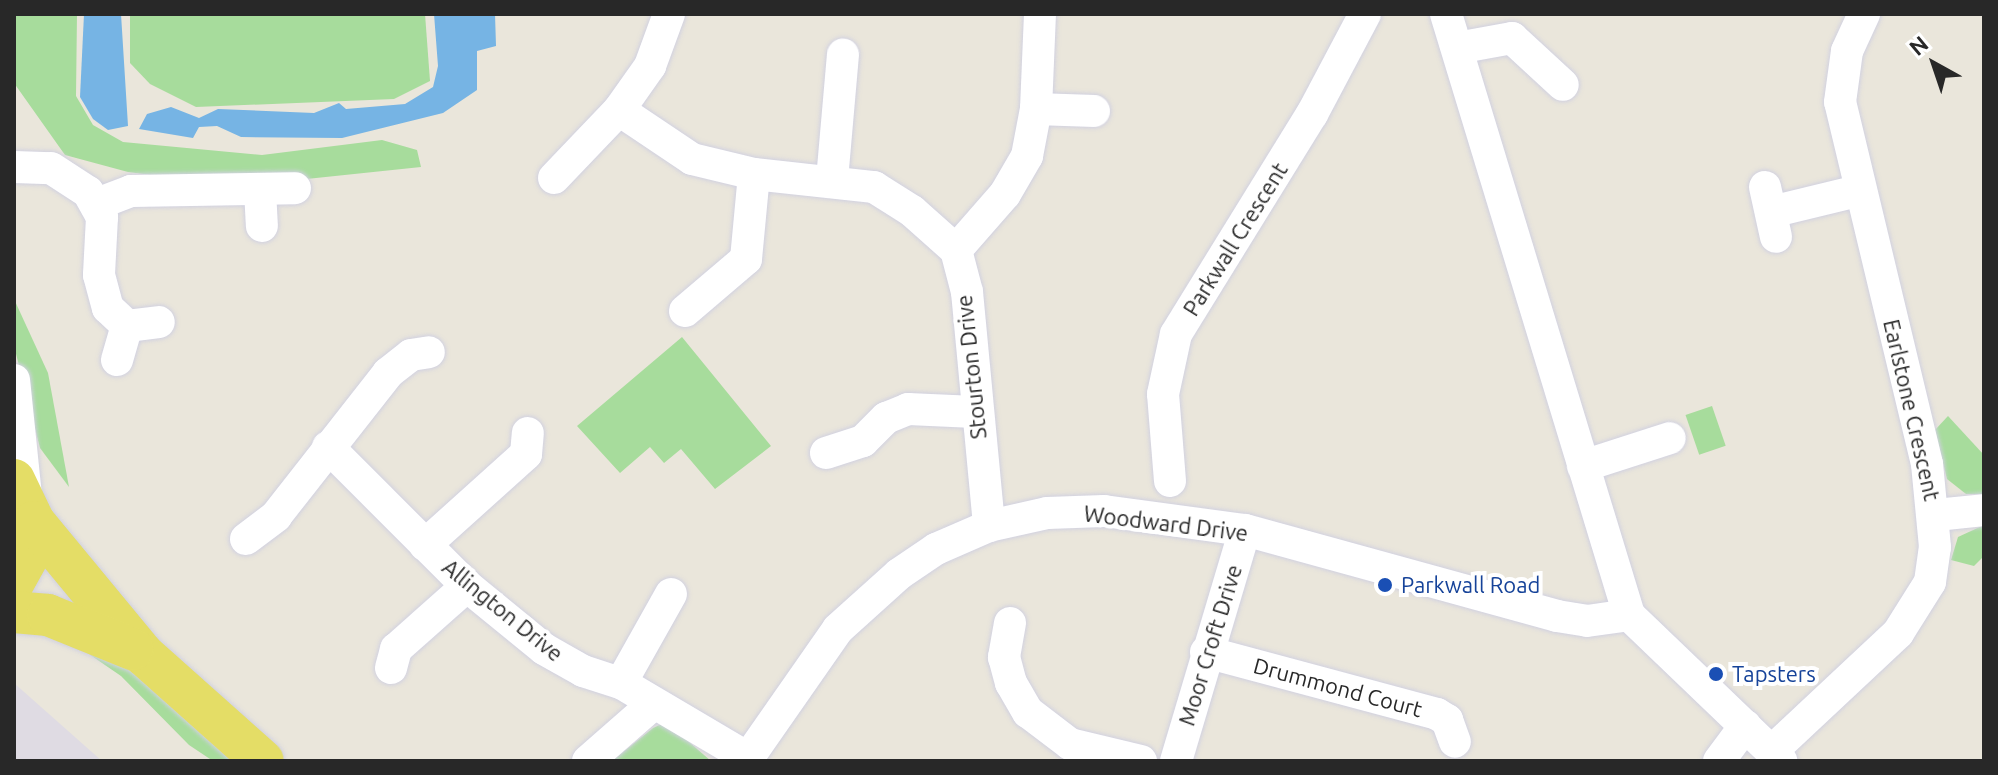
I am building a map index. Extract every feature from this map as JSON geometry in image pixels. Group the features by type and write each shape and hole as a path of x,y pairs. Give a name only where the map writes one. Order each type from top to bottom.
{"main road":[{"path":"14,582 32,549 25,500"},
{"path":"25,500 144,655 263,761"},
{"path":"14,612 48,615 144,655"},
{"path":"222,726 249,761"}],"street":[{"path":"554,178 619,110 650,66 669,14"},
{"path":"619,110 692,159 754,174 832,180 890,195 956,250 1018,176 1036,109 1040,14"},
{"name":"Parkwall Crescent","path":"1170,481 1163,394 1176,334 1312,114 1365,14"},
{"path":"1446,14 1629,615 1776,756"},
{"name":"Earlstone Crescent","path":"1776,756 1898,633 1930,582 1936,515 1857,191 1840,102 1847,51 1864,14"},
{"path":"1457,48 1512,38 1563,85"},
{"path":"832,180 843,54"},
{"path":"1036,109 1094,111"},
{"path":"14,167 51,168 76,181 97,204 103,228 99,275 108,308 127,326"},
{"path":"685,311 746,259 754,174"},
{"path":"97,204 131,191 295,188"},
{"path":"260,190 262,226"},
{"path":"1770,212 1857,191"},
{"name":"Stourton Drive","path":"956,250 971,320 975,412 989,526"},
{"path":"127,326 159,322"},
{"path":"117,360 127,326"},
{"path":"246,539 276,516 388,373 411,355 429,352"},
{"path":"14,380 25,500"},
{"path":"826,453 863,441 886,418 908,409 975,412"},
{"path":"425,545 526,454 528,433"},
{"path":"1583,466 1670,438"},
{"name":"Allington Drive","path":"328,447 467,586 544,649 583,671 621,683 747,760"},
{"path":"1936,515 1984,510"},
{"name":"Woodward Drive","path":"747,760 838,629 899,574 936,549 989,526 1047,513 1104,511 1245,530 1557,616 1587,621 1629,615"},
{"name":"Moor Croft Drive","path":"1176,761 1206,652 1245,530"},
{"path":"391,668 396,649 467,586"},
{"path":"621,683 671,594"},
{"path":"1010,623 1004,657 1011,683 1028,712 1070,744 1141,761"},
{"name":"Drummond Court","path":"1206,652 1437,714 1447,720 1455,742"},
{"path":"588,761 653,704"},
{"path":"1719,761 1745,726"}],"shaded area":[{"path":"14,683 102,761 14,761"}],"green space":[{"path":"14,14 77,14 76,96 93,125 123,142 262,155 382,140 417,150 421,167 239,186 128,172 65,155 14,83"},
{"path":"130,14 425,14 430,81 394,99 196,107 150,84 130,63"},
{"path":"14,299 48,373 69,487 40,448 14,346"},
{"path":"682,337 771,446 715,489 681,449 664,463 650,447 620,473 577,426"},
{"path":"1712,406 1726,446 1699,455 1686,415"},
{"path":"1948,416 1984,455 1984,494 1966,494 1947,479 1935,430"},
{"path":"1984,525 1984,556 1974,566 1951,560 1958,537"},
{"path":"70,641 121,657 236,761 213,761 189,745 121,676"},
{"path":"666,722 711,761 612,761 653,728"}],"water":[{"path":"84,14 121,14 128,126 108,130 93,119 80,97"},
{"path":"434,14 495,14 496,46 477,51 477,90 443,113 342,138 241,137 217,126 199,127 193,138 139,129 147,114 171,107 199,118 218,109 314,113 339,103 346,109 405,104 433,87 438,66"}],"place":[{"name":"Parkwall Road","path":"1385,585"},
{"name":"Tapsters","path":"1716,674"}]}
